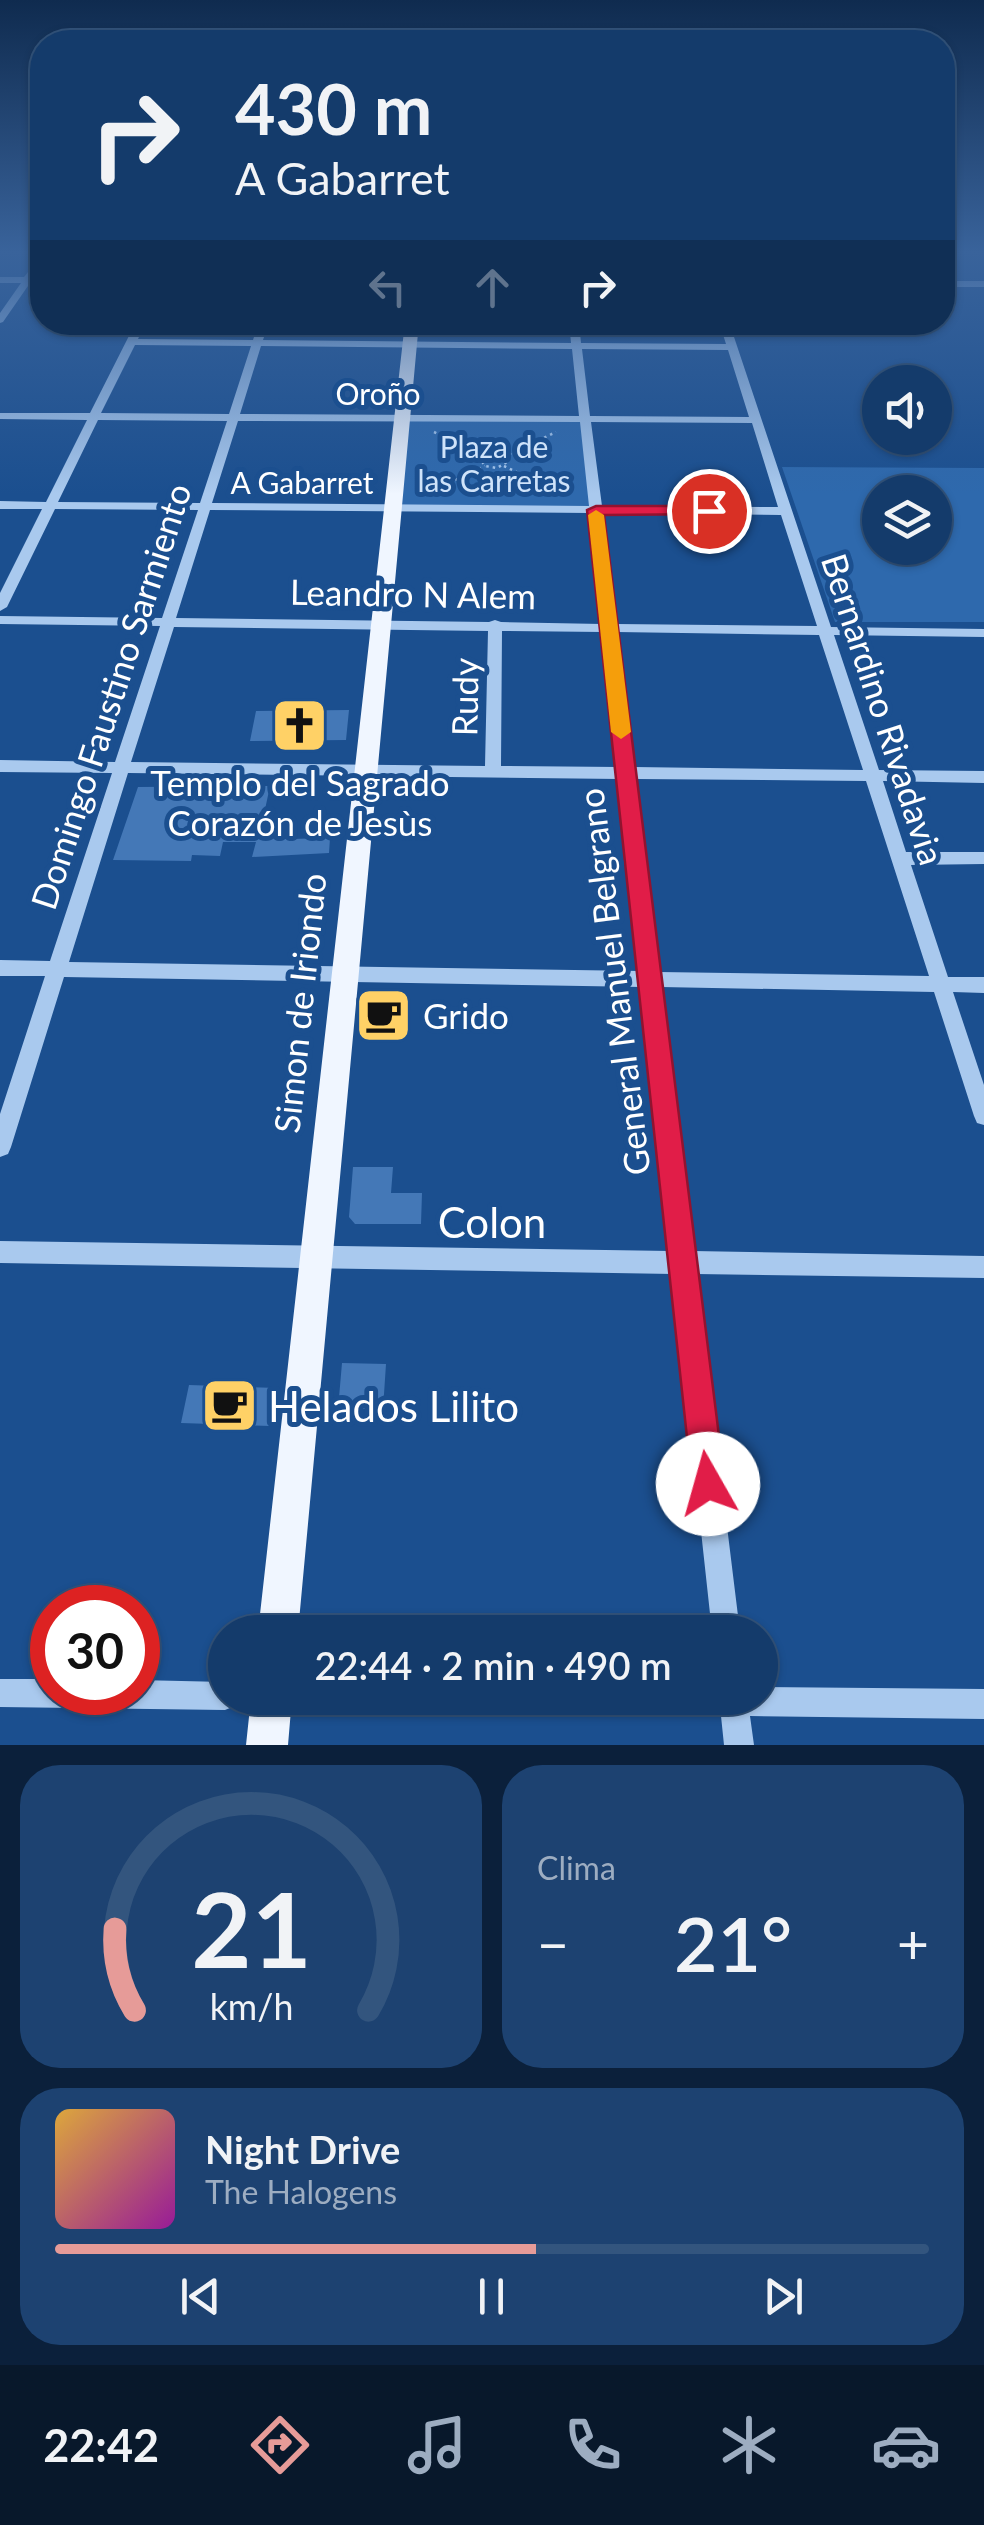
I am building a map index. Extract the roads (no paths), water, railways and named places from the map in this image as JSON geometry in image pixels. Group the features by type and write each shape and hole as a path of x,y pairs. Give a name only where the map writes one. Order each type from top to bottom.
{"main road":[{"name":"Simon de Iriondo","path":"280,1615 364,770 382,623 407,502 414,423 411,335"},
{"path":"267,1745 270,1715"}],"street":[{"path":"0,607 134,335"},
{"name":"Domingo Faustino Sarmiento","path":"0,1146 260,335"},
{"path":"131,342 257,343 380,335"},
{"path":"438,335 576,345 732,347"},
{"name":"General Manuel Belgrano","path":"575,335 724,1615"},
{"name":"Bernardino Rivadavia","path":"728,335 984,1116"},
{"name":"Oroño","path":"0,416 414,423 756,420"},
{"name":"A Gabarret","path":"0,505 407,502 596,510 784,511"},
{"name":"Leandro N Alem","path":"0,620 984,632"},
{"name":"Rudy","path":"494,771 495,624"},
{"path":"0,766 984,777"},
{"path":"900,859 984,858"},
{"path":"0,968 984,985"},
{"name":"Colon","path":"0,1252 984,1266"},
{"path":"0,1693 208,1696"},
{"path":"778,1701 984,1704"},
{"path":"736,1715 739,1745"}],"place":[{"name":"Templo del Sagrado Corazón de Jesùs","path":"300,726"},
{"name":"Grido","path":"384,1015"},
{"name":"Helados Lilito","path":"229,1406"}],"park label":[{"name":"Plaza de las Carretas","path":"494,463"}]}
